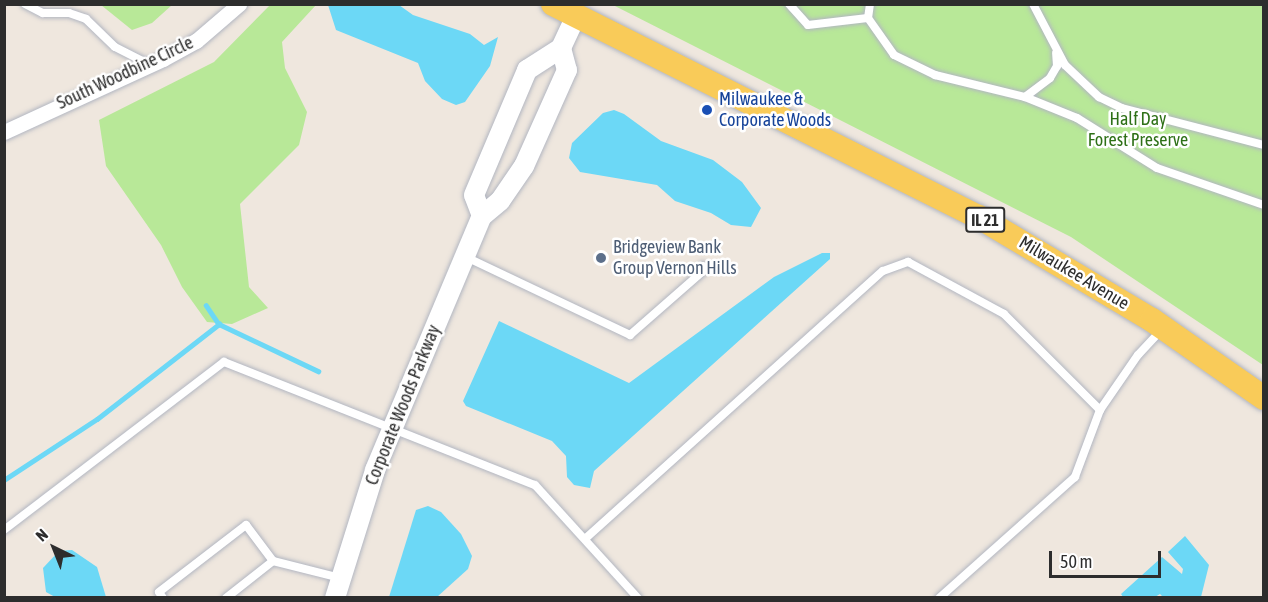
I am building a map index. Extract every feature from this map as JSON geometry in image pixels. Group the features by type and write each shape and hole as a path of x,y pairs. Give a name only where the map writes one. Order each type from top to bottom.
{"main road":[{"name":"Milwaukee Avenue","path":"553,4 979,217 1163,328 1263,398"}],"street":[{"name":"South Woodbine Circle","path":"4,132 150,65 196,41 239,4"},
{"path":"482,216 474,195 527,70 561,48 576,16"},
{"name":"Corporate Woods Parkway","path":"338,588 391,428 482,216 500,201 524,166 567,70 561,48"}],"lane":[{"path":"25,4 44,13 69,13 86,19 115,47 150,65"},
{"path":"789,4 808,25 868,18"},
{"path":"870,4 868,18 894,55 935,75 1025,97 1077,118 1157,168 1263,205"},
{"path":"1033,4 1055,48 1079,82 1114,104 1263,146"},
{"path":"1025,97 1050,78 1058,66 1055,48"},
{"path":"465,256 630,335 702,272 703,266"},
{"path":"586,538 891,266 908,262 1004,314 1100,410"},
{"path":"939,597 1075,477 1100,410 1138,355 1163,328"},
{"path":"4,530 224,362 535,485 638,597"},
{"path":"163,597 159,592 246,525 273,561 338,588"},
{"path":"226,597 273,561"}],"green space":[{"path":"271,4 316,5 282,42 285,68 307,112 299,145 240,204 249,287 268,308 232,324 207,322 182,287 161,245 106,166 99,120 214,62"},
{"path":"101,5 172,5 152,23 132,30"},
{"name":"Half Day Forest Preserve","path":"613,5 1263,5 1263,365 1071,237"}],"water":[{"path":"328,5 399,5 413,15 470,34 484,45 498,37 490,66 465,102 456,105 442,99 425,81 418,63 336,30"},
{"path":"614,110 624,114 661,141 713,160 742,182 761,208 751,227 731,225 711,213 675,201 657,185 580,172 569,158 572,143 603,113"},
{"path":"822,253 830,253 830,259 594,471 590,488 574,485 567,477 566,456 552,441 466,406 463,401 499,321 629,383 774,277"},
{"path":"428,506 441,512 461,534 472,556 468,569 437,597 389,597 416,510"},
{"path":"1185,536 1209,565 1201,597 1163,597 1160,594 1155,597 1123,597 1121,594 1162,557 1182,574 1183,569 1168,552"},
{"path":"72,550 97,567 106,597 55,597 46,592 43,568 59,551"}],"waterway":[{"path":"206,305 219,324 318,371"},
{"path":"4,480 97,419 219,324"}],"place":[{"name":"Milwaukee & Corporate Woods","path":"707,110"},
{"name":"Bridgeview Bank Group Vernon Hills","path":"601,258"}]}
